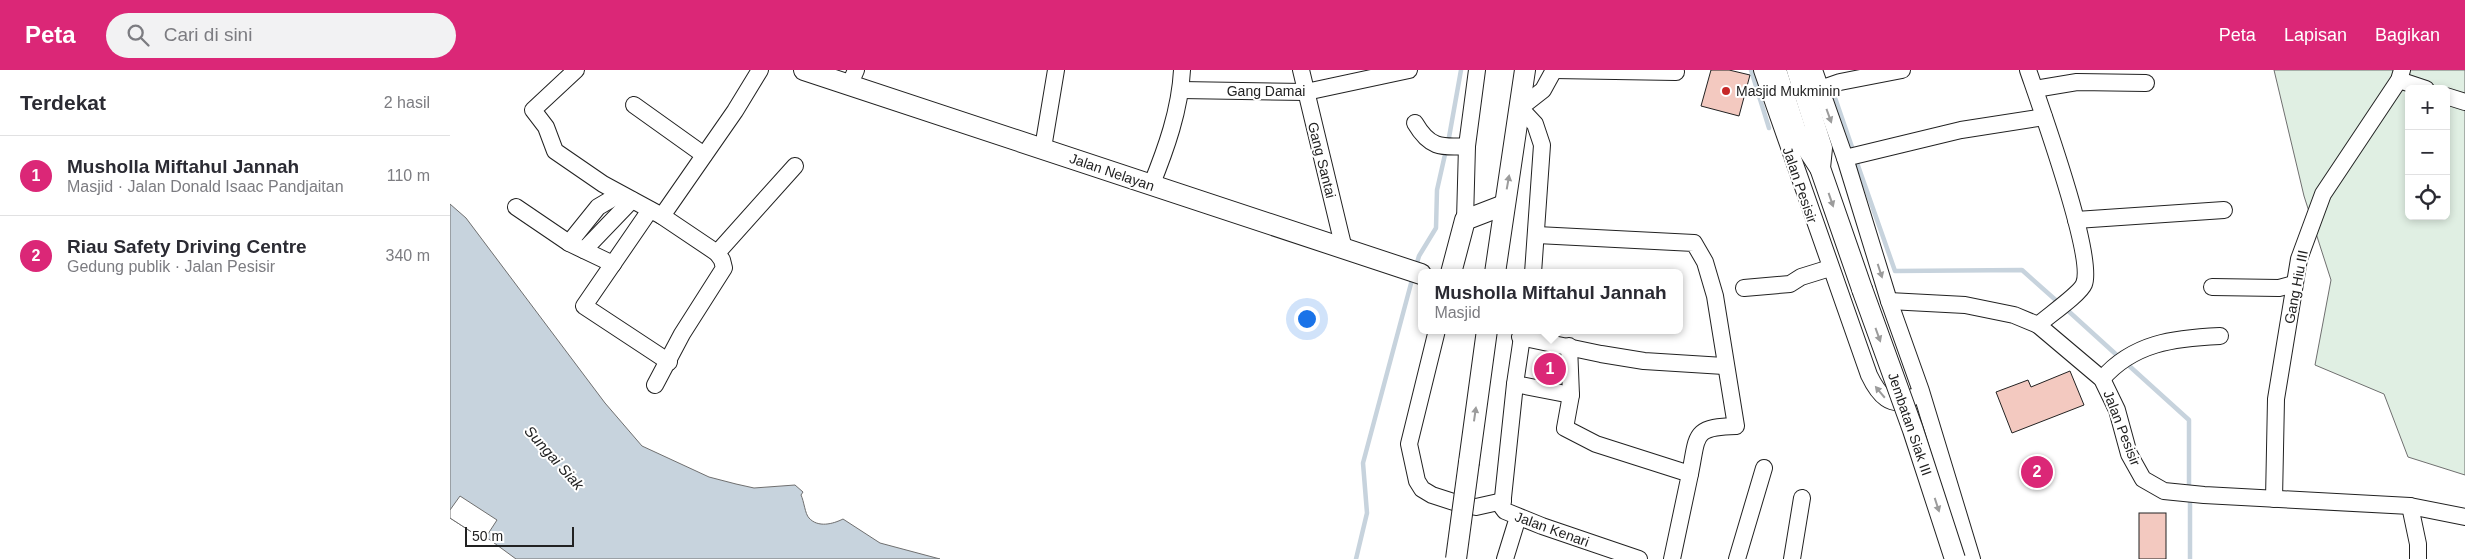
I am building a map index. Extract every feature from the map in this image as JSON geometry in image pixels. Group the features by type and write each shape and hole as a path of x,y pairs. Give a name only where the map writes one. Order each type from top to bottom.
{"main road":[{"name":"Jalan Nelayan","path":"804,70 853,78 1152,186 1414,272"},
{"path":"1496,269 1525,70"},
{"path":"1776,70 1796,131 1820,168"},
{"path":"1797,70 1822,148 1820,168"},
{"name":"Jembatan Siak III","path":"1820,168 1913,430 1954,559"},
{"path":"1452,269 1465,220 1504,205"},
{"path":"1456,559 1486,334"}],"street":[{"path":"576,70 533,110 546,127 555,151 603,184 656,213 716,253 724,263 724,268 682,334 669,362 655,385"},
{"path":"669,362 584,306 613,264 704,154 735,111 760,70"},
{"path":"1043,148 1056,70"},
{"path":"1152,186 1173,126 1181,90 1182,70"},
{"name":"Gang Santai","path":"1301,70 1344,249"},
{"name":"Gang Damai","path":"1181,90 1306,92 1409,70"},
{"path":"1465,220 1460,147 1477,70"},
{"path":"1533,269 1542,145 1535,124 1520,108 1543,90 1554,70 1676,72"},
{"name":"Jalan Pesisir","path":"1762,70 1869,375 1876,389 1887,401 1899,403 1908,400 1920,391"},
{"path":"1814,70 1830,86 1848,158 1889,301 1920,391 1972,559"},
{"path":"1830,86 1902,70"},
{"path":"2028,70 2076,220 2084,258 2085,279 2080,290 2043,320"},
{"path":"2401,75 2419,85"},
{"name":"Gang Hiu III","path":"2274,499 2276,399 2299,259 2323,194 2401,75"},
{"path":"2035,89 2077,82 2146,83"},
{"path":"2450,97 2465,102"},
{"path":"634,105 704,154"},
{"path":"1848,158 1961,130 2044,117"},
{"path":"1415,123 1423,137 1437,144 1460,147"},
{"path":"716,253 795,166"},
{"path":"576,247 598,207 626,197"},
{"path":"516,206 576,247 613,264"},
{"path":"2076,220 2224,210"},
{"path":"1537,235 1694,243 1705,262 1715,296 1724,366 1736,426 1712,426 1700,434 1672,559"},
{"path":"1744,288 1790,284 1801,277 1830,268"},
{"path":"2212,287 2278,288 2294,284"},
{"name":"Jalan Pesisir","path":"1889,301 1965,306 2043,320 2102,379 2117,410 2129,454 2143,478 2164,491 2204,495 2410,506 2465,517"},
{"path":"1436,334 1409,444 1417,481 1422,489 1432,495 1476,507 1503,501 1514,384 1522,334"},
{"path":"1526,334 1601,354 1644,361 1724,366"},
{"path":"2102,379 2113,366 2128,355 2144,348 2164,343 2220,336"},
{"path":"1569,346 1571,395 1565,428 1573,434 1640,459 1690,474"},
{"path":"1514,384 1571,395"},
{"path":"1737,559 1764,468"},
{"path":"1792,559 1802,498"},
{"name":"Jalan Kenari","path":"1503,501 1502,508 1518,517 1639,559"},
{"path":"2410,506 2418,544 2418,559"},
{"path":"1505,559 1518,517"}],"green space":[{"path":"2274,70 2465,70 2465,475 2408,457 2384,394 2315,365 2331,280 2304,196"}],"water":[{"name":"Sungai Siak","path":"450,204 466,218 605,403 642,446 709,477 736,484 754,488 795,485 803,492 801,495 806,514 813,521 826,524 843,519 880,543 940,559 516,559 486,537 484,540 450,518"}],"pier":[{"path":"460,496 497,520 484,540 450,518 450,510"}],"building":[{"name":"Masjid Mukminin","path":"1711,70 1729,70 1750,75 1739,116 1701,106"},
{"path":"1542,355 1564,361 1558,384 1535,378"},
{"path":"2070,371 2084,405 2012,433 1996,392 2028,380 2031,387"},
{"path":"2139,513 2166,513 2166,559 2139,559"}],"waterway":[{"path":"1448,143 1461,70"},
{"path":"1751,70 1769,128"},
{"path":"1833,92 1854,153"},
{"path":"1416,266 1419,256 1436,228 1437,190 1446,150"},
{"path":"1856,160 1895,271 2022,270 2059,303"},
{"path":"1356,559 1367,513 1363,463 1413,276"},
{"path":"2065,308 2120,358"},
{"path":"2126,363 2189,420 2189,490"},
{"path":"2190,498 2190,559"}],"place":[{"name":"Masjid Mukminin","path":"1726,91"},
{"name":"Musholla Miftahul Jannah","path":"1550,369"},
{"name":"Riau Safety Driving Centre","path":"2037,472"}]}
